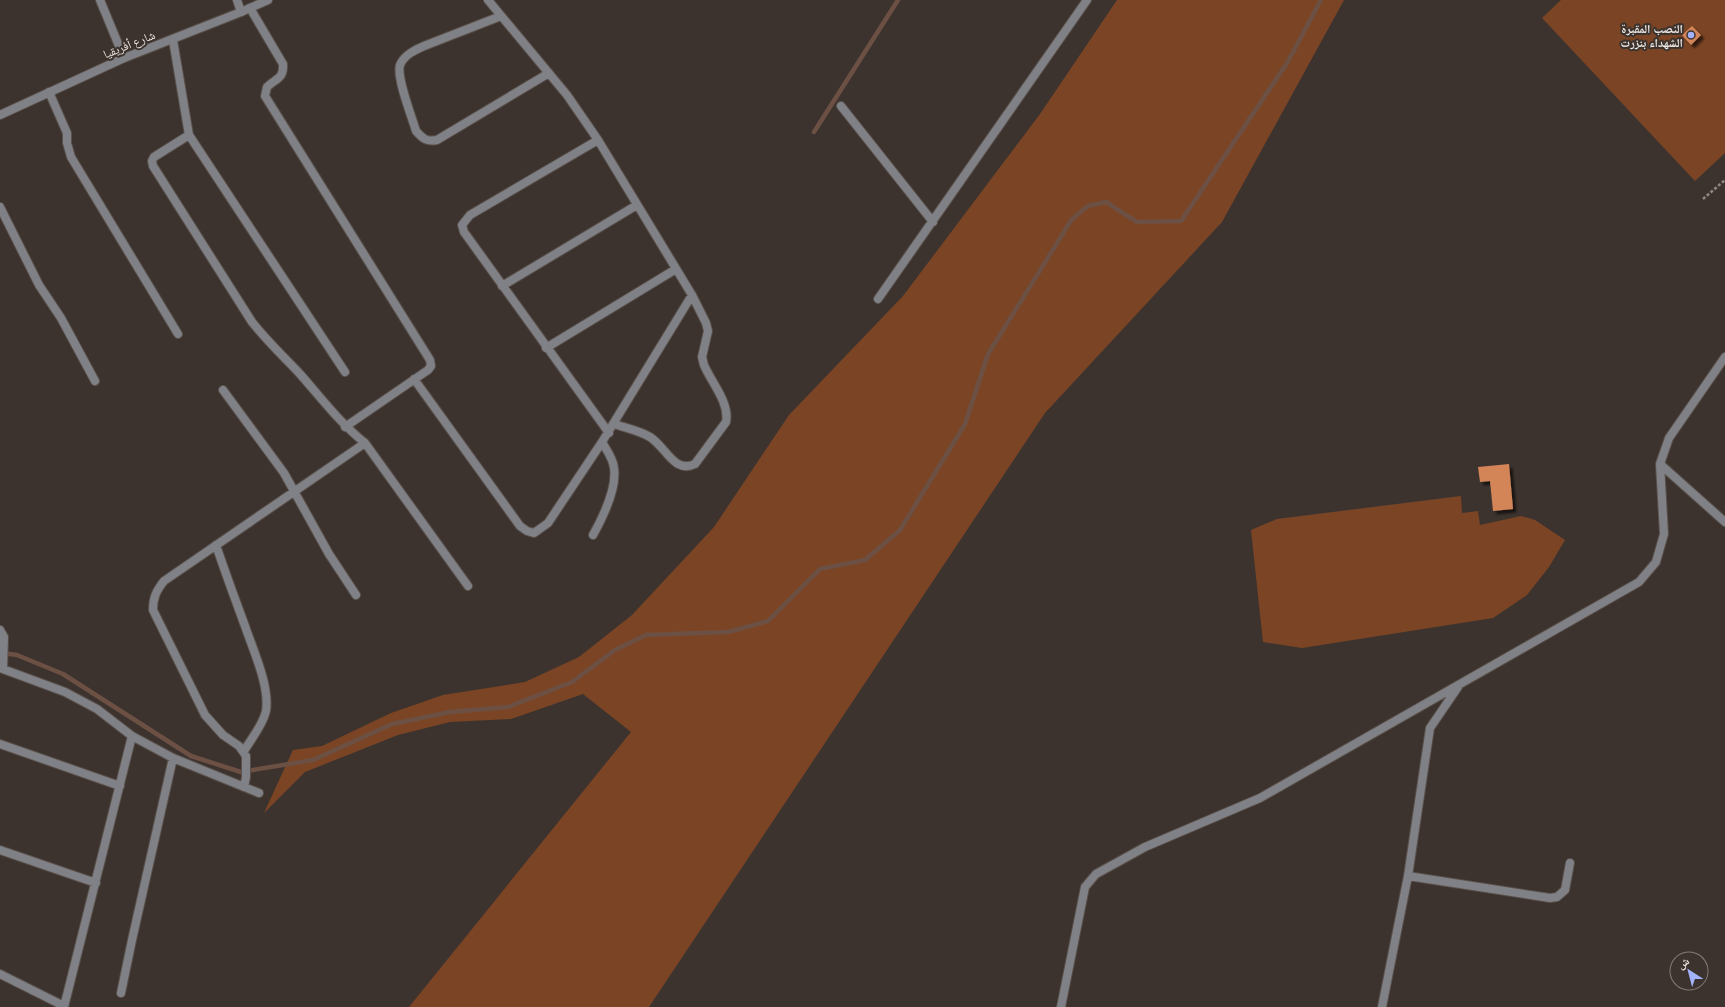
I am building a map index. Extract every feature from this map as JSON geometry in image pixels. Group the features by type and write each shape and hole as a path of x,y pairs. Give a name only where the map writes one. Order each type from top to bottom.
{"street":[{"path":"100,0 124,58"},
{"path":"238,0 241,12"},
{"name":"شارع أفريقيا","path":"0,115 124,58 173,40 268,0"},
{"path":"488,0 550,73 598,140 692,295 706,323 708,331 702,357 704,364 726,406 728,415 726,422 695,464 689,467 679,466 650,436 617,425"},
{"path":"878,299 1088,0"},
{"path":"250,8 283,64 281,76 267,87 265,96 427,354 431,366 428,370 345,427"},
{"path":"501,16 412,51 405,57 400,65 399,76 416,131 428,141 437,140 550,73"},
{"path":"173,40 189,135 345,372"},
{"path":"49,92 67,133 67,143 71,157 178,334"},
{"path":"841,106 933,222"},
{"path":"189,135 154,157 152,166 252,322 345,427 365,443 468,586"},
{"path":"598,140 470,215 462,225 464,232 546,348 609,432"},
{"path":"502,286 637,205"},
{"path":"0,207 39,285 61,318 95,381"},
{"path":"546,348 676,269"},
{"path":"414,379 520,526 534,533 548,523 609,432 617,425 692,295"},
{"path":"1061,1007 1085,887 1096,874 1145,847 1260,798 1639,582 1656,562 1664,534 1660,464 1669,438 1725,357"},
{"path":"223,390 271,454 295,491 329,554 356,595"},
{"path":"593,535 606,508 615,476 611,456 602,442"},
{"path":"245,753 223,735 205,715 153,610 153,600 164,581 365,443"},
{"path":"1660,464 1725,522"},
{"path":"216,545 264,685 266,706 265,713 245,753 246,777 244,787"},
{"path":"0,630 4,637 1,669 65,692 97,709 132,736 173,758 259,793"},
{"path":"1382,1007 1408,876 1430,728 1459,684"},
{"path":"0,974 64,1007 132,736"},
{"path":"0,744 120,786"},
{"path":"121,993 173,758"},
{"path":"0,850 96,883"},
{"path":"1408,876 1550,898 1557,897 1566,890 1570,863"}],"path":[{"path":"1703,199 1725,180"}],"shaded area":[{"path":"1117,0 1344,0 1222,222 1045,413 649,1007 409,1007 631,732 583,694 511,719 450,722 398,735 305,772 264,813 293,750 322,746 391,713 443,695 525,682 579,657 632,615 714,527 789,415 903,296 1040,114"},
{"path":"1561,0 1725,0 1725,153 1695,181 1542,18"},
{"path":"1461,496 1462,513 1478,511 1480,525 1521,516 1535,520 1565,540 1549,567 1527,595 1493,618 1302,648 1263,642 1251,530 1277,519"}],"building":[{"name":"النصب المقبرة الشهداء بنزرت","path":"1692,26 1701,35 1691,45 1682,35"},
{"path":"1509,464 1513,509 1493,511 1490,481 1480,482 1478,467"}],"waterway":[{"path":"814,132 898,0"},
{"path":"2,653 17,655 63,674 191,756 241,772 313,760 392,724 450,712 508,707 572,682 615,650 646,635 728,632 768,621 820,569 865,560 900,530 965,424 988,354 1072,219 1088,206 1106,202 1137,222 1181,221 1287,63 1321,0"}],"place":[{"name":"النصب المقبرة الشهداء بنزرت","path":"1691,35"}]}
